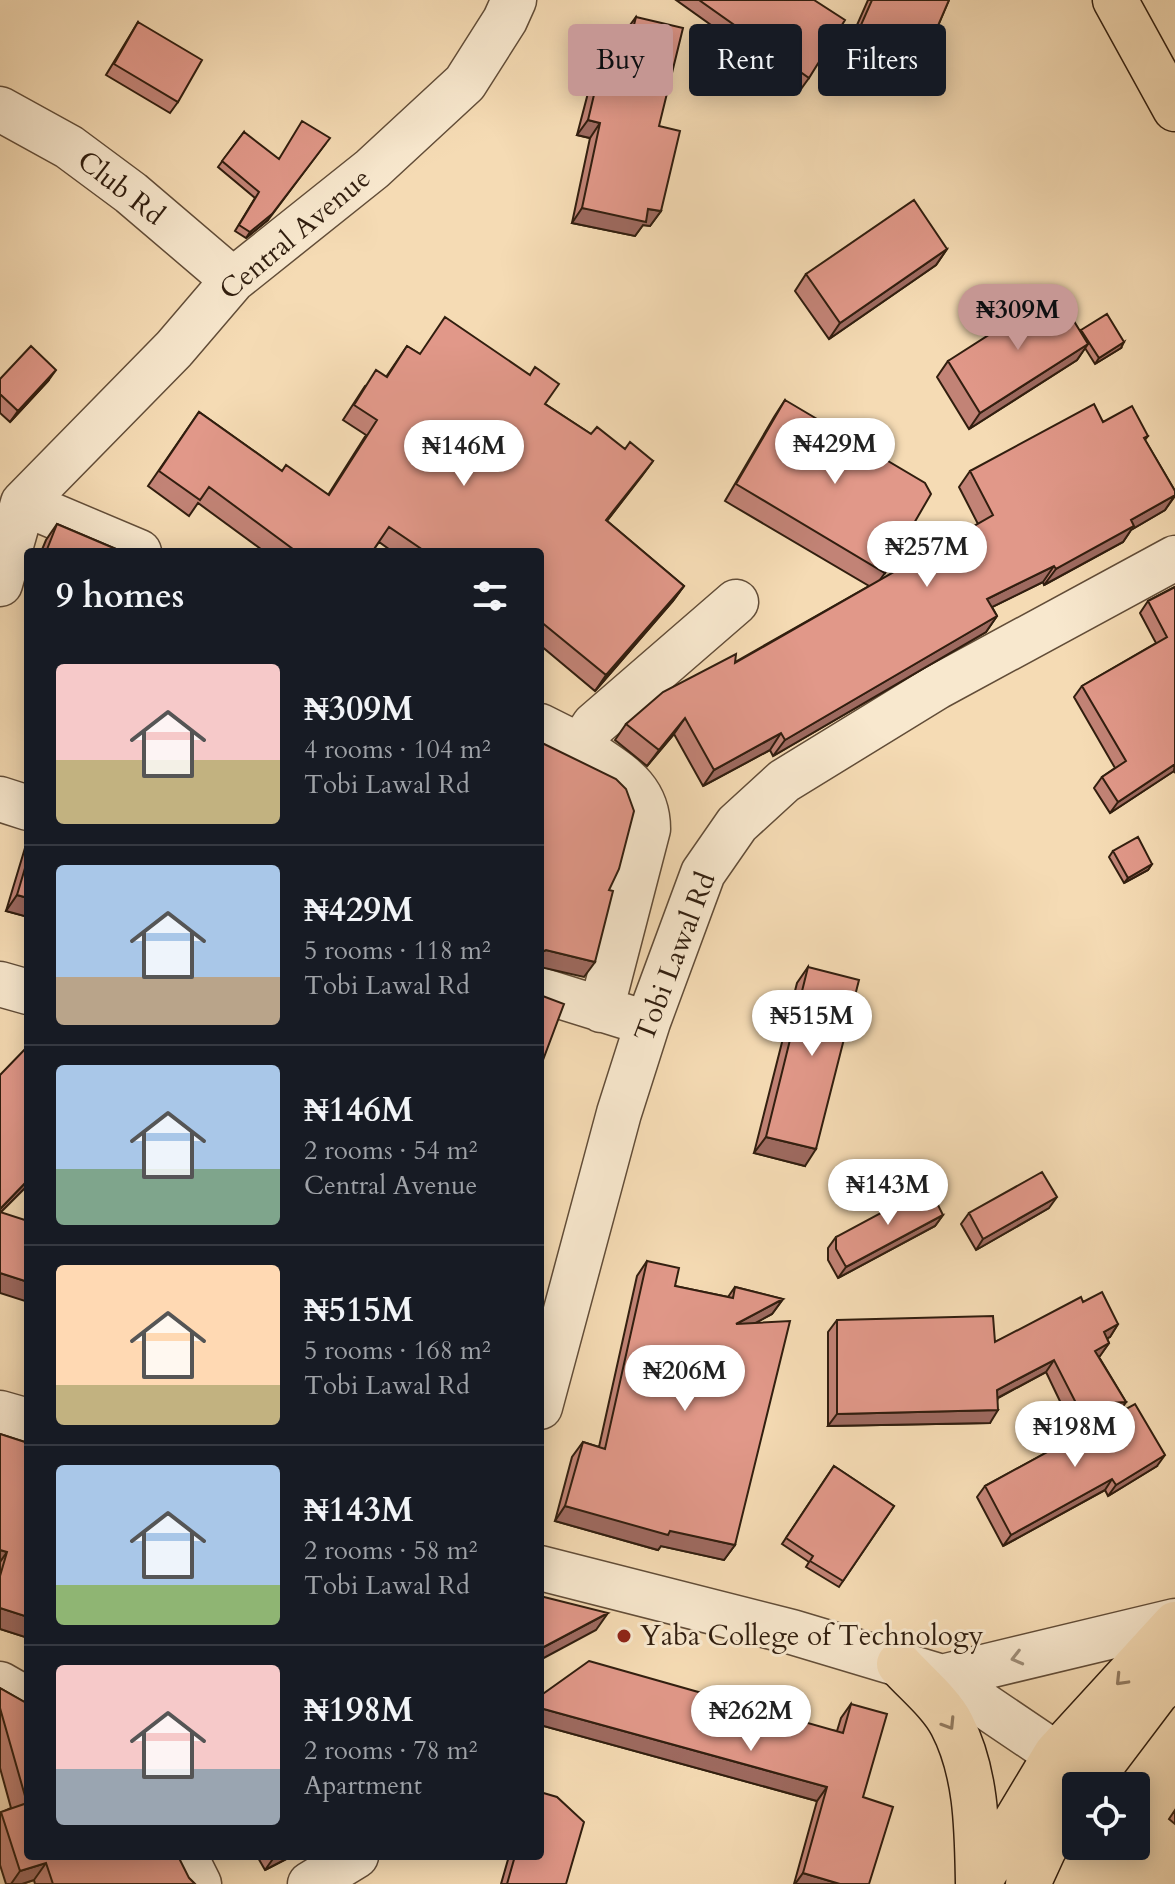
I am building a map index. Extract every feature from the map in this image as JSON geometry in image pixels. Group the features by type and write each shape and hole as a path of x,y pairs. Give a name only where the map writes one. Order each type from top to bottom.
{"main road":[{"path":"1115,0 1175,109"},
{"path":"978,1884 1056,1754 1175,1622"},
{"path":"899,1664 951,1723 964,1755 976,1813 978,1884"},
{"path":"1097,1772 1157,1692 1175,1677"},
{"path":"1028,1884 1044,1849 1062,1822"}],"street":[{"name":"Central Avenue","path":"0,584 23,503 174,349 233,280 372,169 465,83 505,20 514,0"},
{"name":"Club Rd","path":"0,109 69,147 131,193 233,280"},
{"path":"23,503 130,548"},
{"name":"Tobi Lawal Rd","path":"544,1392 619,1113 648,1022 703,873 737,824 784,781 937,687 1175,558"},
{"path":"580,746 594,725 736,602"},
{"path":"544,728 580,746 636,788 648,808 648,829 601,1010"},
{"path":"0,799 24,807"},
{"path":"0,984 24,991"},
{"path":"544,991 648,1022"},
{"path":"0,1413 24,1420"},
{"path":"544,1569 792,1632 942,1677 1056,1754"},
{"path":"942,1677 1175,1622"},
{"path":"0,1684 24,1698"},
{"path":"187,1860 199,1884"},
{"path":"310,1884 349,1860"}],"building":[{"path":"699,0 814,0 845,20 843,24 818,24 818,64 809,78 802,73 802,24 733,24"},
{"path":"872,0 949,0 939,24 861,24"},
{"path":"636,17 666,24 634,24"},
{"path":"138,22 202,60 178,102 114,64"},
{"path":"673,26 683,28 673,69"},
{"path":"594,96 666,96 659,126 680,131 661,211 648,209 646,222 582,208 600,123 588,120"},
{"path":"302,121 330,138 272,214 250,232 239,225 259,192 222,161 244,132 279,159"},
{"path":"914,200 947,249 840,323 806,274"},
{"path":"1056,292 1088,344 980,413 948,361"},
{"path":"1107,314 1124,342 1099,358 1081,330"},
{"path":"445,317 530,375 535,367 559,384 545,404 591,434 597,427 625,449 630,442 653,461 606,520 684,586 606,675 544,624 544,548 420,548 389,527 375,548 292,548 209,487 200,500 159,471 199,412 282,471 286,465 329,495 377,420 354,405 376,370 387,377 407,346 420,354"},
{"path":"31,346 56,370 18,411 0,394 0,379"},
{"path":"785,400 925,483 931,494 885,573 736,484"},
{"path":"1094,404 1103,422 1132,406 1148,436 1144,438 1175,491 1175,495 1131,520 1134,526 1056,569 1054,566 987,599 997,616 785,740 781,733 714,770 685,718 659,750 626,724 663,692 736,654 735,663 993,515 970,471"},
{"path":"57,524 114,548 48,548"},
{"path":"1175,587 1175,764 1118,802 1102,777 1126,761 1082,686 1167,637 1148,601"},
{"path":"544,744 616,779 626,789 634,811 619,869 609,890 613,891 595,962 546,950"},
{"path":"1138,837 1152,864 1128,878 1113,851"},
{"path":"24,871 24,897 17,895"},
{"path":"808,967 859,980 816,1149 766,1137"},
{"path":"544,996 564,1004 544,1057"},
{"path":"24,1050 24,1184 0,1209 0,1075"},
{"path":"1042,1172 1057,1197 983,1239 969,1213"},
{"path":"929,1187 943,1215 846,1267 836,1249 836,1237"},
{"path":"0,1212 24,1220 24,1281 0,1273"},
{"path":"647,1261 679,1268 675,1286 733,1298 735,1287 783,1299 736,1324 790,1321 735,1545 670,1531 668,1535 565,1506 583,1442 605,1449"},
{"path":"1102,1292 1118,1324 1104,1332 1109,1343 1095,1351 1126,1402 1077,1405 1054,1360 997,1390 998,1410 837,1414 837,1320 993,1316 995,1342 1081,1297 1083,1302"},
{"path":"1135,1404 1165,1455 1116,1485 1112,1479 1011,1535 985,1486"},
{"path":"0,1434 24,1442 24,1616 0,1608 0,1576 7,1552 0,1550"},
{"path":"834,1466 894,1506 843,1581 810,1561 813,1556 786,1538"},
{"path":"544,1597 608,1613 544,1647"},
{"path":"589,1661 843,1733 851,1704 887,1714 863,1797 893,1807 869,1884 840,1884 803,1873 827,1787 544,1709 544,1693"},
{"path":"0,1688 24,1702 24,1792 0,1708"},
{"path":"544,1793 557,1797 584,1822 566,1884 507,1884 514,1860 544,1860"},
{"path":"24,1804 24,1860 180,1860 195,1884 53,1884 46,1863 20,1871 1,1812"}],"place":[{"name":"Yaba College of Technology","path":"624,1636"}]}
